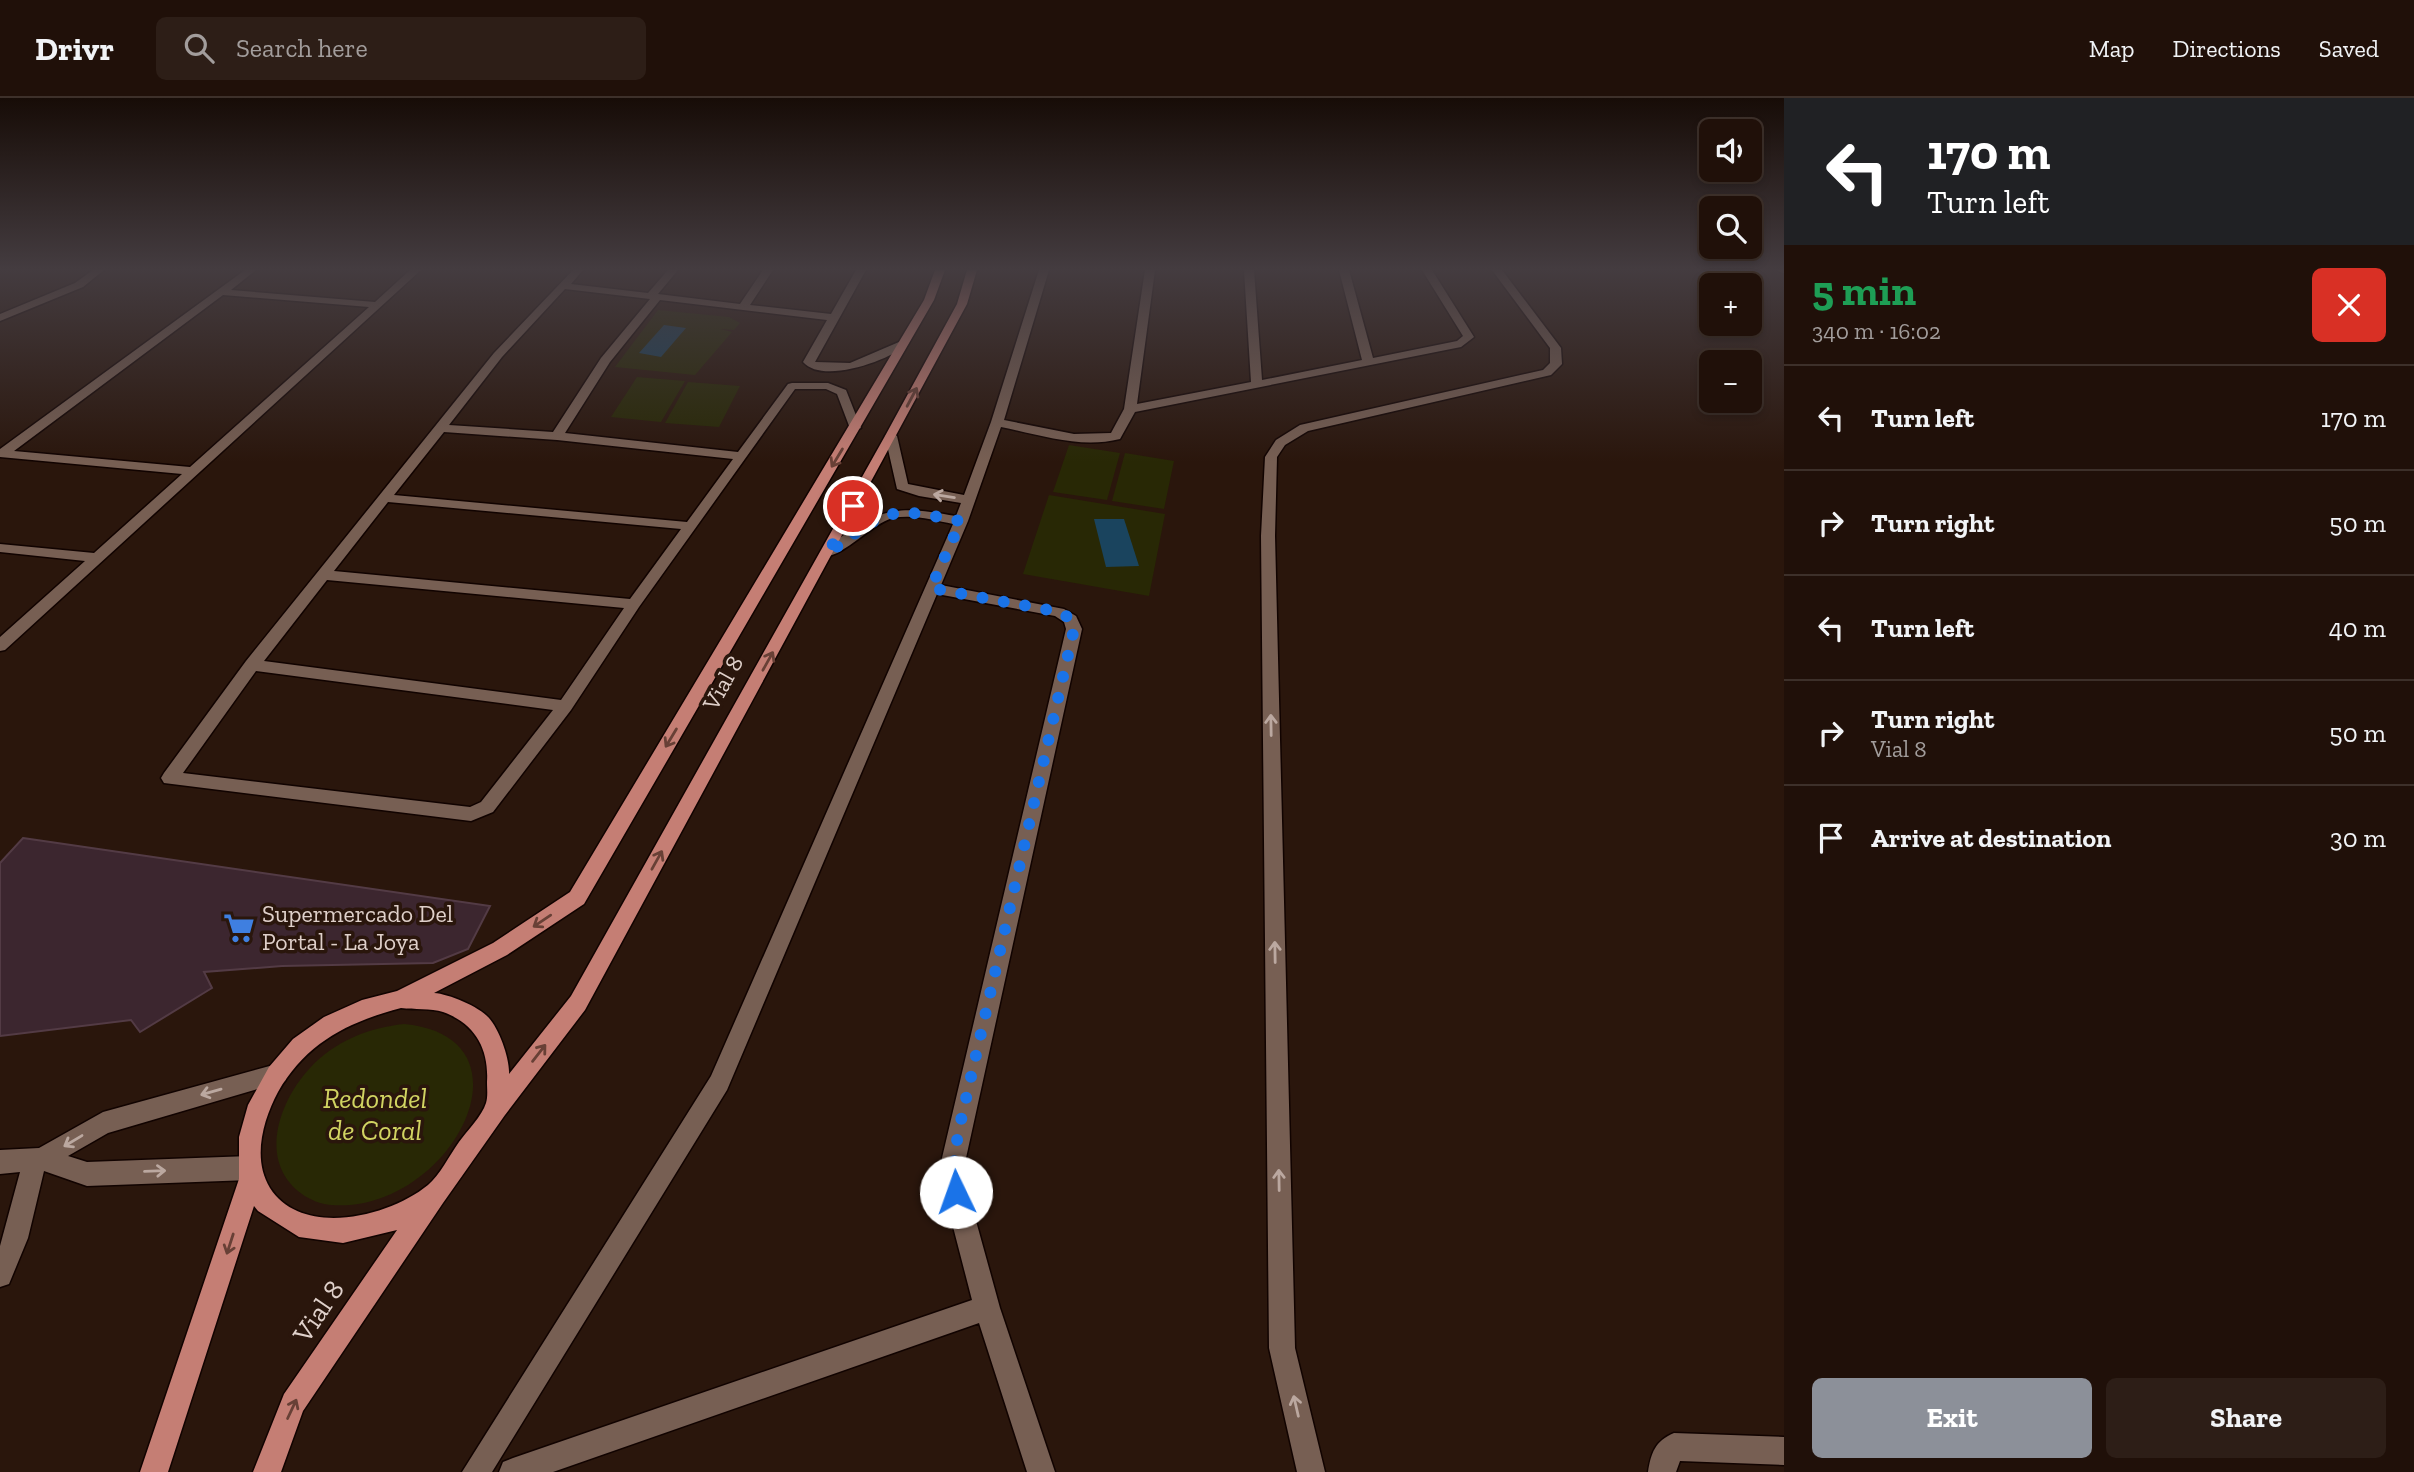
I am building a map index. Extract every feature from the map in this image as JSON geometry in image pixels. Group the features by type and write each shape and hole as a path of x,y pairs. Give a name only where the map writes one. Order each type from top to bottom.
{"main road":[{"name":"Vial 8","path":"401,999 500,949 577,898 909,334"},
{"name":"Vial 8","path":"497,1107 578,1003 828,553 946,334"},
{"path":"154,1472 251,1173 250,1137 259,1105 277,1074 301,1046 331,1024 362,1009 401,999 446,1003 481,1024 499,1061 497,1107 437,1193 391,1220 343,1231 299,1225 266,1203 251,1173"},
{"name":"Vial 8","path":"267,1472 293,1403 437,1193"}],"street":[{"path":"1,453 163,334"},
{"path":"0,646 345,334"},
{"path":"518,334 498,355 443,428 323,575 170,778 471,814 488,807 565,706 634,604 792,386 812,384 834,388 845,396 855,428"},
{"path":"557,436 605,360 625,334"},
{"path":"826,334 809,362 812,365 846,368 867,362 903,344"},
{"path":"476,1472 719,1083 961,521 997,422 1024,334"},
{"path":"997,422 1087,439 1108,439 1116,436 1130,409 1143,334"},
{"path":"1253,334 1257,384"},
{"path":"1360,334 1367,362"},
{"path":"1130,409 1461,344 1469,337 1467,334"},
{"path":"1311,1472 1282,1348 1268,536 1271,457 1280,443 1304,428 1548,373 1556,364 1555,348 1545,334"},
{"path":"834,388 846,368"},
{"path":"443,428 557,436 743,456"},
{"path":"891,436 902,486 916,492 969,500"},
{"path":"1,453 191,471"},
{"path":"908,514 916,492"},
{"path":"384,498 691,526"},
{"path":"828,553 880,519 908,514 961,521"},
{"path":"0,548 98,558"},
{"path":"323,575 634,604"},
{"path":"931,588 1059,612 1071,619 1074,629 954,1158 956,1192 987,1308 1041,1472"},
{"path":"253,665 565,706"},
{"path":"0,1275 16,1238 38,1159 103,1123 277,1074"},
{"path":"0,1162 38,1159 87,1174 251,1173"},
{"path":"513,1472 987,1308"},
{"path":"1662,1472 1664,1457 1674,1447 1784,1451"}],"green space":[{"path":"640,334 730,334 695,375 615,367"},
{"path":"637,377 685,381 661,422 611,417"},
{"path":"688,382 740,386 719,427 665,423"},
{"path":"1069,445 1120,453 1107,500 1053,492"},
{"path":"1125,453 1174,461 1164,509 1112,501"},
{"path":"1049,495 1165,514 1149,596 1023,574"},
{"name":"Redondel de Coral","path":"404,1024 445,1036 468,1059 473,1089 464,1123 443,1155 412,1182 374,1200 331,1205 308,1198 288,1181 280,1165 278,1131 289,1097 310,1068 341,1043 378,1029"}],"water":[{"path":"656,334 681,334 661,357 639,353"},
{"path":"1094,519 1124,519 1139,566 1106,567"}],"building":[{"name":"Supermercado Del Portal - La Joya","path":"23,838 490,906 468,949 433,963 282,966 204,972 212,988 140,1032 131,1020 0,1036 0,863"}],"place":[{"name":"Supermercado Del Portal - La Joya","path":"239,928"}],"route":[{"path":"853,506 828,553 880,519 891,515 924,515 961,521 931,588 1059,612 1071,619 1074,629 959,1129 954,1158 956,1192"}]}
